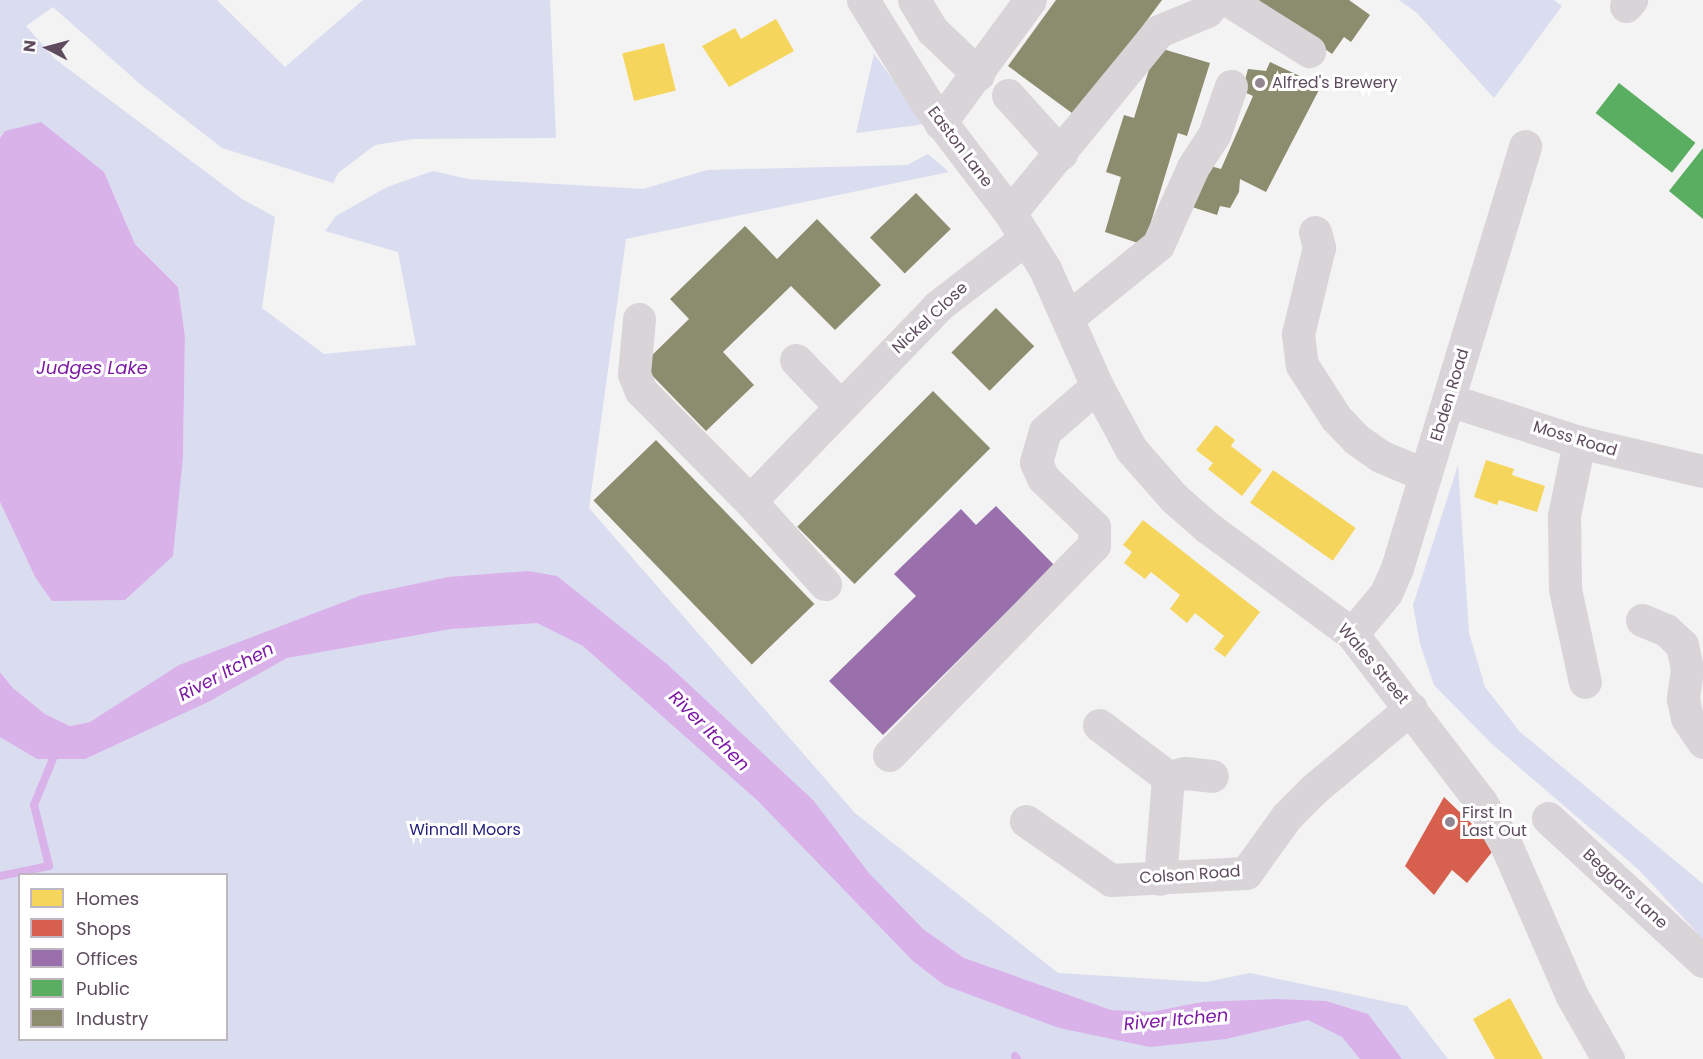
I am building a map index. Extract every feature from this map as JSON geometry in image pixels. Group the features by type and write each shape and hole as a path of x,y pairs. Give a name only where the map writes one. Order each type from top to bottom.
{"street":[{"name":"Easton Lane","path":"863,0 940,123 1018,225 1063,305"},
{"path":"914,0 932,30 978,74"},
{"path":"940,123 1030,0"},
{"name":"Nickel Close","path":"750,501 1018,225 1061,154 1159,31 1207,11 1216,0"},
{"path":"1228,0 1309,51"},
{"path":"1063,305 1158,245 1193,166 1214,135 1231,86"},
{"path":"1008,95 1061,154"},
{"name":"Ebden Road","path":"1352,634 1386,594 1449,400 1525,146"},
{"path":"1315,232 1319,247 1298,334 1302,365 1336,418 1356,439 1380,456 1425,475"},
{"name":"Wales Street","path":"1063,305 1096,386 1131,449 1174,498 1352,634 1481,802 1506,845 1572,996 1608,1059"},
{"path":"639,319 634,374 641,390 750,501 825,584"},
{"path":"796,360 840,406"},
{"path":"889,755 1094,545 1094,527 1043,478 1036,462 1045,431 1096,386"},
{"name":"Moss Road","path":"1449,400 1579,442 1703,471"},
{"path":"1579,442 1564,516 1565,589 1586,682"},
{"path":"1642,620 1666,630 1682,645 1687,669 1683,699 1687,718 1703,742"},
{"name":"Colson Road","path":"1026,821 1111,880 1246,873 1287,816 1314,789 1410,708"},
{"path":"1099,725 1168,777"},
{"path":"1168,777 1185,773 1212,776"},
{"path":"1160,879 1168,777"},
{"name":"Beggars Lane","path":"1548,818 1703,961"}],"green space":[{"name":"Winnall Moors","path":"0,0 217,0 285,67 363,0 550,0 556,138 413,139 375,145 338,173 333,183 222,148 140,84 53,7 26,26 55,59 242,199 275,217 262,308 324,354 416,345 398,252 325,231 336,216 387,187 433,171 468,179 643,189 707,170 907,165 928,154 949,172 626,239 589,508 855,813 1058,973 1206,982 1250,973 1407,1006 1448,1059 0,1059 0,699 99,738 179,666 117,708 90,722 70,726 45,714 13,688 0,672 0,502 35,577 183,457 185,336 178,287 135,244 104,172 5,131 0,138"},
{"path":"1399,0 1554,0 1562,6 1494,98 1417,13"},
{"path":"874,54 926,124 856,133"},
{"path":"1458,465 1469,633 1485,687 1520,732 1703,884 1703,939 1639,870 1493,745 1434,685 1420,644 1413,605"}],"water":[{"name":"Judges Lake","path":"41,122 104,172 135,244 178,287 185,336 183,457 173,556 125,600 52,601 35,577 0,502 0,138 5,131"},
{"name":"River Itchen","path":"528,571 557,576 667,664 813,800 869,873 923,929 964,958 1111,1010 1151,1012 1202,1002 1276,999 1326,1001 1368,1014 1402,1059 1360,1059 1342,1037 1308,1020 1226,1039 1150,1047 1059,1028 944,985 913,961 758,801 583,646 537,623 451,629 287,658 208,702 85,759 37,759 0,737 0,672 13,688 45,714 70,726 90,722 179,665 362,595 448,577"}],"building: Homes":[{"path":"776,19 794,51 729,87 702,46 735,28 741,39"},
{"path":"664,43 676,91 634,101 622,53"},
{"path":"1216,425 1235,440 1231,446 1262,470 1242,496 1208,469 1213,463 1196,450"},
{"path":"1486,460 1514,469 1512,475 1545,486 1537,512 1499,500 1497,505 1474,497"},
{"path":"1273,470 1356,528 1333,561 1250,503"},
{"path":"1143,520 1260,612 1225,657 1214,649 1224,636 1195,613 1187,623 1170,609 1180,595 1151,572 1145,579 1124,563 1132,552 1123,545"},
{"path":"1510,998 1543,1059 1495,1059 1473,1019"}],"building: Shops":[{"name":"First In Last Out","path":"1444,797 1496,847 1467,883 1452,870 1434,895 1405,866"}],"building: Offices":[{"path":"996,506 1054,565 883,735 829,681 916,596 894,574 961,509 976,525"}],"building: Public":[{"path":"1619,83 1695,143 1672,173 1596,113"},
{"path":"1703,148 1703,219 1669,191"}],"building: Industry":[{"path":"1056,0 1162,0 1076,116 1008,66"},
{"path":"1258,0 1349,0 1370,15 1351,42 1344,37 1332,54"},
{"path":"1156,47 1210,63 1187,136 1178,133 1144,245 1105,232 1121,177 1106,172 1124,115 1134,118"},
{"path":"1270,62 1321,86 1266,192 1240,179 1239,192 1230,208 1220,206 1217,215 1189,206 1207,165 1221,169 1253,96 1242,91 1248,69 1266,71"},
{"path":"916,193 951,229 905,273 870,237"},
{"path":"817,219 881,285 835,330 791,286 723,352 754,385 706,431 642,365 689,319 670,299 745,226 777,259"},
{"path":"996,308 1034,346 990,391 951,353"},
{"path":"933,391 990,448 855,584 797,527"},
{"path":"656,440 814,604 752,664 593,500"}],"waterway":[{"path":"0,876 49,866 34,805 57,749"}],"place":[{"name":"Alfred's Brewery","path":"1260,83"},
{"name":"First In Last Out","path":"1450,822"}]}
